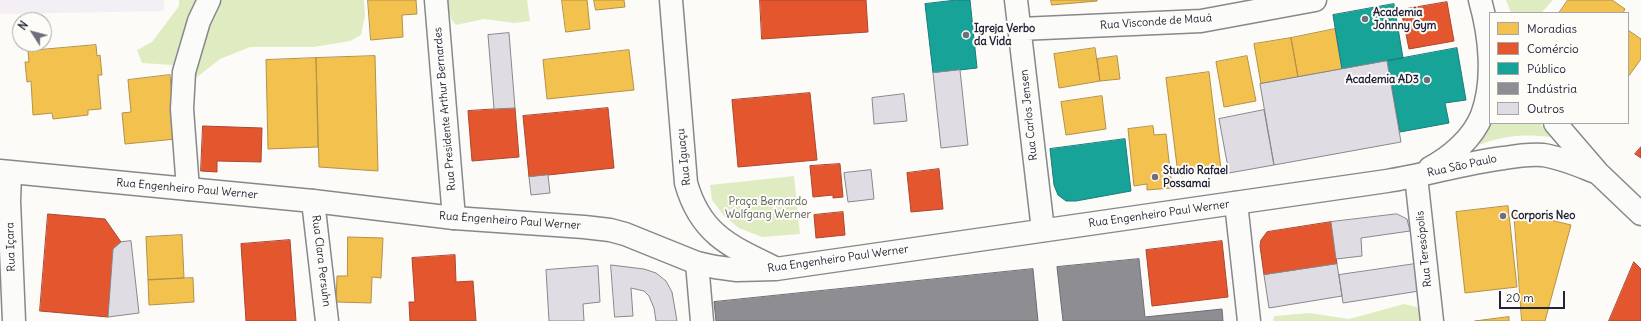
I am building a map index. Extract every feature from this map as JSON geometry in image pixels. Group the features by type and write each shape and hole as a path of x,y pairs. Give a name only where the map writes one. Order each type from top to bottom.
{"main road":[{"path":"188,189 182,109 184,72 199,21 209,0"},
{"name":"Rua Presidente Arthur Bernardes","path":"436,0 454,218"},
{"name":"Rua Iguaçu","path":"670,0 686,183 689,195 696,212 715,234 749,256 776,269"},
{"name":"Rua Carlos Jensen","path":"1016,0 1043,230"},
{"name":"Rua Visconde de Mauá","path":"1020,29 1201,21 1315,0"},
{"name":"Rua São Paulo","path":"1485,15 1489,55"},
{"name":"Rua São Paulo","path":"1416,176 1446,160 1466,141 1482,115 1488,93 1489,79"},
{"name":"Rua São Paulo","path":"1557,124 1598,173 1641,214"},
{"name":"Rua São Paulo","path":"1416,176 1481,161 1542,155 1566,160 1598,173"},
{"name":"Rua Engenheiro Paul Werner","path":"5,172 313,201 454,218 610,230 637,238 697,263 737,270 776,269 1416,176"},
{"name":"Rua Içara","path":"5,172 9,201 14,321"},
{"name":"Rua Teresópolis","path":"1416,176 1432,321"},
{"name":"Rua Clara Persuhn","path":"313,201 327,321"},
{"path":"1236,203 1249,321"},
{"path":"697,263 702,321"}],"shaded area":[{"path":"0,0 164,0 164,11 52,13 12,12 12,14 0,14"}],"green space":[{"path":"179,0 364,0 365,16 361,35 350,41 314,47 250,47 220,59 183,88 173,65 142,63 137,50 152,42 179,6"},
{"path":"446,0 527,0 530,21 514,23 484,19 456,25 451,19"},
{"path":"1506,0 1553,0 1542,12 1511,12"},
{"path":"1490,124 1541,124 1550,137 1514,136 1479,145"},
{"name":"Praça Bernardo Wolfgang Werner","path":"794,176 800,234 762,237 739,228 724,216 712,200 710,185"},
{"path":"1404,304 1420,308 1422,321 1273,321 1274,316 1310,313 1349,319"}],"building: Moradias":[{"path":"368,0 416,0 417,14 402,15 403,37 371,40"},
{"path":"562,0 587,0 590,29 566,32"},
{"path":"594,0 624,0 625,7 596,10"},
{"path":"1051,0 1097,0 1097,1 1052,5"},
{"path":"1568,0 1612,0 1625,9 1624,12 1560,12"},
{"path":"1335,29 1342,69 1298,77 1291,38"},
{"path":"1629,31 1641,39 1641,59 1629,76"},
{"path":"1291,38 1298,77 1261,84 1254,44"},
{"path":"96,45 97,56 100,55 102,75 98,75 101,109 88,110 88,115 53,119 52,113 33,115 31,81 27,82 25,62 29,62 28,52 52,52 52,49"},
{"path":"1095,48 1100,81 1059,88 1054,54"},
{"path":"629,50 634,90 547,99 543,60"},
{"path":"375,56 378,171 319,167 316,58"},
{"path":"1117,56 1120,79 1100,81 1097,59"},
{"path":"1247,56 1256,101 1224,107 1216,62"},
{"path":"316,58 318,147 268,149 266,60"},
{"path":"1209,72 1221,169 1178,174 1166,78"},
{"path":"170,75 176,139 125,144 122,113 131,112 128,80"},
{"path":"1102,96 1106,129 1066,135 1061,102"},
{"path":"1153,126 1154,135 1166,134 1172,188 1147,190 1147,184 1134,186 1128,129"},
{"path":"1508,206 1517,287 1465,293 1456,212"},
{"path":"1514,211 1571,225 1545,321 1522,321"},
{"path":"182,235 184,278 148,280 146,237"},
{"path":"348,237 383,238 381,278 372,277 371,303 336,302 337,276 347,276"},
{"path":"193,278 194,302 149,305 148,280"},
{"path":"1509,317 1509,321 1475,321"}],"building: Comércio":[{"path":"760,0 866,0 868,32 762,39"},
{"path":"1447,2 1454,41 1409,49 1401,10"},
{"path":"810,93 817,160 738,167 732,100"},
{"path":"515,108 519,157 472,161 468,111"},
{"path":"608,108 614,168 529,177 523,116"},
{"path":"203,126 262,128 261,162 217,161 217,172 201,171"},
{"path":"1641,147 1641,158 1635,154"},
{"path":"840,164 843,197 833,198 833,195 813,197 810,166"},
{"path":"939,169 943,209 911,212 907,173"},
{"path":"843,212 845,235 816,238 814,215"},
{"path":"48,214 105,219 121,242 113,249 108,317 40,311"},
{"path":"1331,222 1337,264 1264,275 1260,246 1261,240 1267,232"},
{"path":"290,240 296,321 246,321 241,244"},
{"path":"1222,241 1228,297 1152,306 1146,250"},
{"path":"455,255 456,282 473,281 476,321 410,321 409,302 415,302 412,258"},
{"path":"1634,262 1641,269 1641,321 1609,321"}],"building: Público":[{"path":"970,0 977,68 933,73 925,4"},
{"path":"1394,4 1403,58 1342,69 1333,15"},
{"name":"Academia AD3","path":"1457,48 1466,100 1445,103 1449,123 1400,132 1387,61"},
{"path":"1125,139 1131,191 1076,201 1066,201 1058,195 1054,185 1050,149"}],"building: Indústria":[{"path":"1139,259 1145,317 1222,309 1223,321 1063,321 1057,267"},
{"path":"1033,269 1038,321 716,321 714,302"}],"building: Outros":[{"path":"509,33 515,108 494,109 488,35"},
{"path":"1387,61 1401,142 1274,165 1260,84"},
{"path":"960,70 968,145 941,148 933,73"},
{"path":"904,94 907,121 874,124 872,98"},
{"path":"1264,110 1274,165 1229,173 1219,119"},
{"path":"871,170 874,199 848,202 844,173"},
{"path":"548,175 550,193 531,195 529,177"},
{"path":"1397,214 1407,219 1410,231 1361,238 1362,256 1336,259 1331,222"},
{"path":"131,241 139,313 108,317 113,249 121,242"},
{"path":"1337,264 1342,296 1269,308 1264,275"},
{"path":"1415,264 1419,291 1343,303 1339,275"},
{"path":"611,265 644,269 656,273 666,281 672,292 677,321 656,321 654,308 649,296 644,291 631,288 633,316 615,317"},
{"path":"598,266 600,302 583,304 584,321 549,321 546,270"}],"place":[{"name":"Academia Johnny Gym","path":"1365,19"},
{"name":"Igreja Verbo da Vida","path":"966,35"},
{"name":"Academia AD3","path":"1427,80"},
{"name":"Studio Rafael Possamai","path":"1155,177"},
{"name":"Corporis Neo","path":"1503,216"}]}
